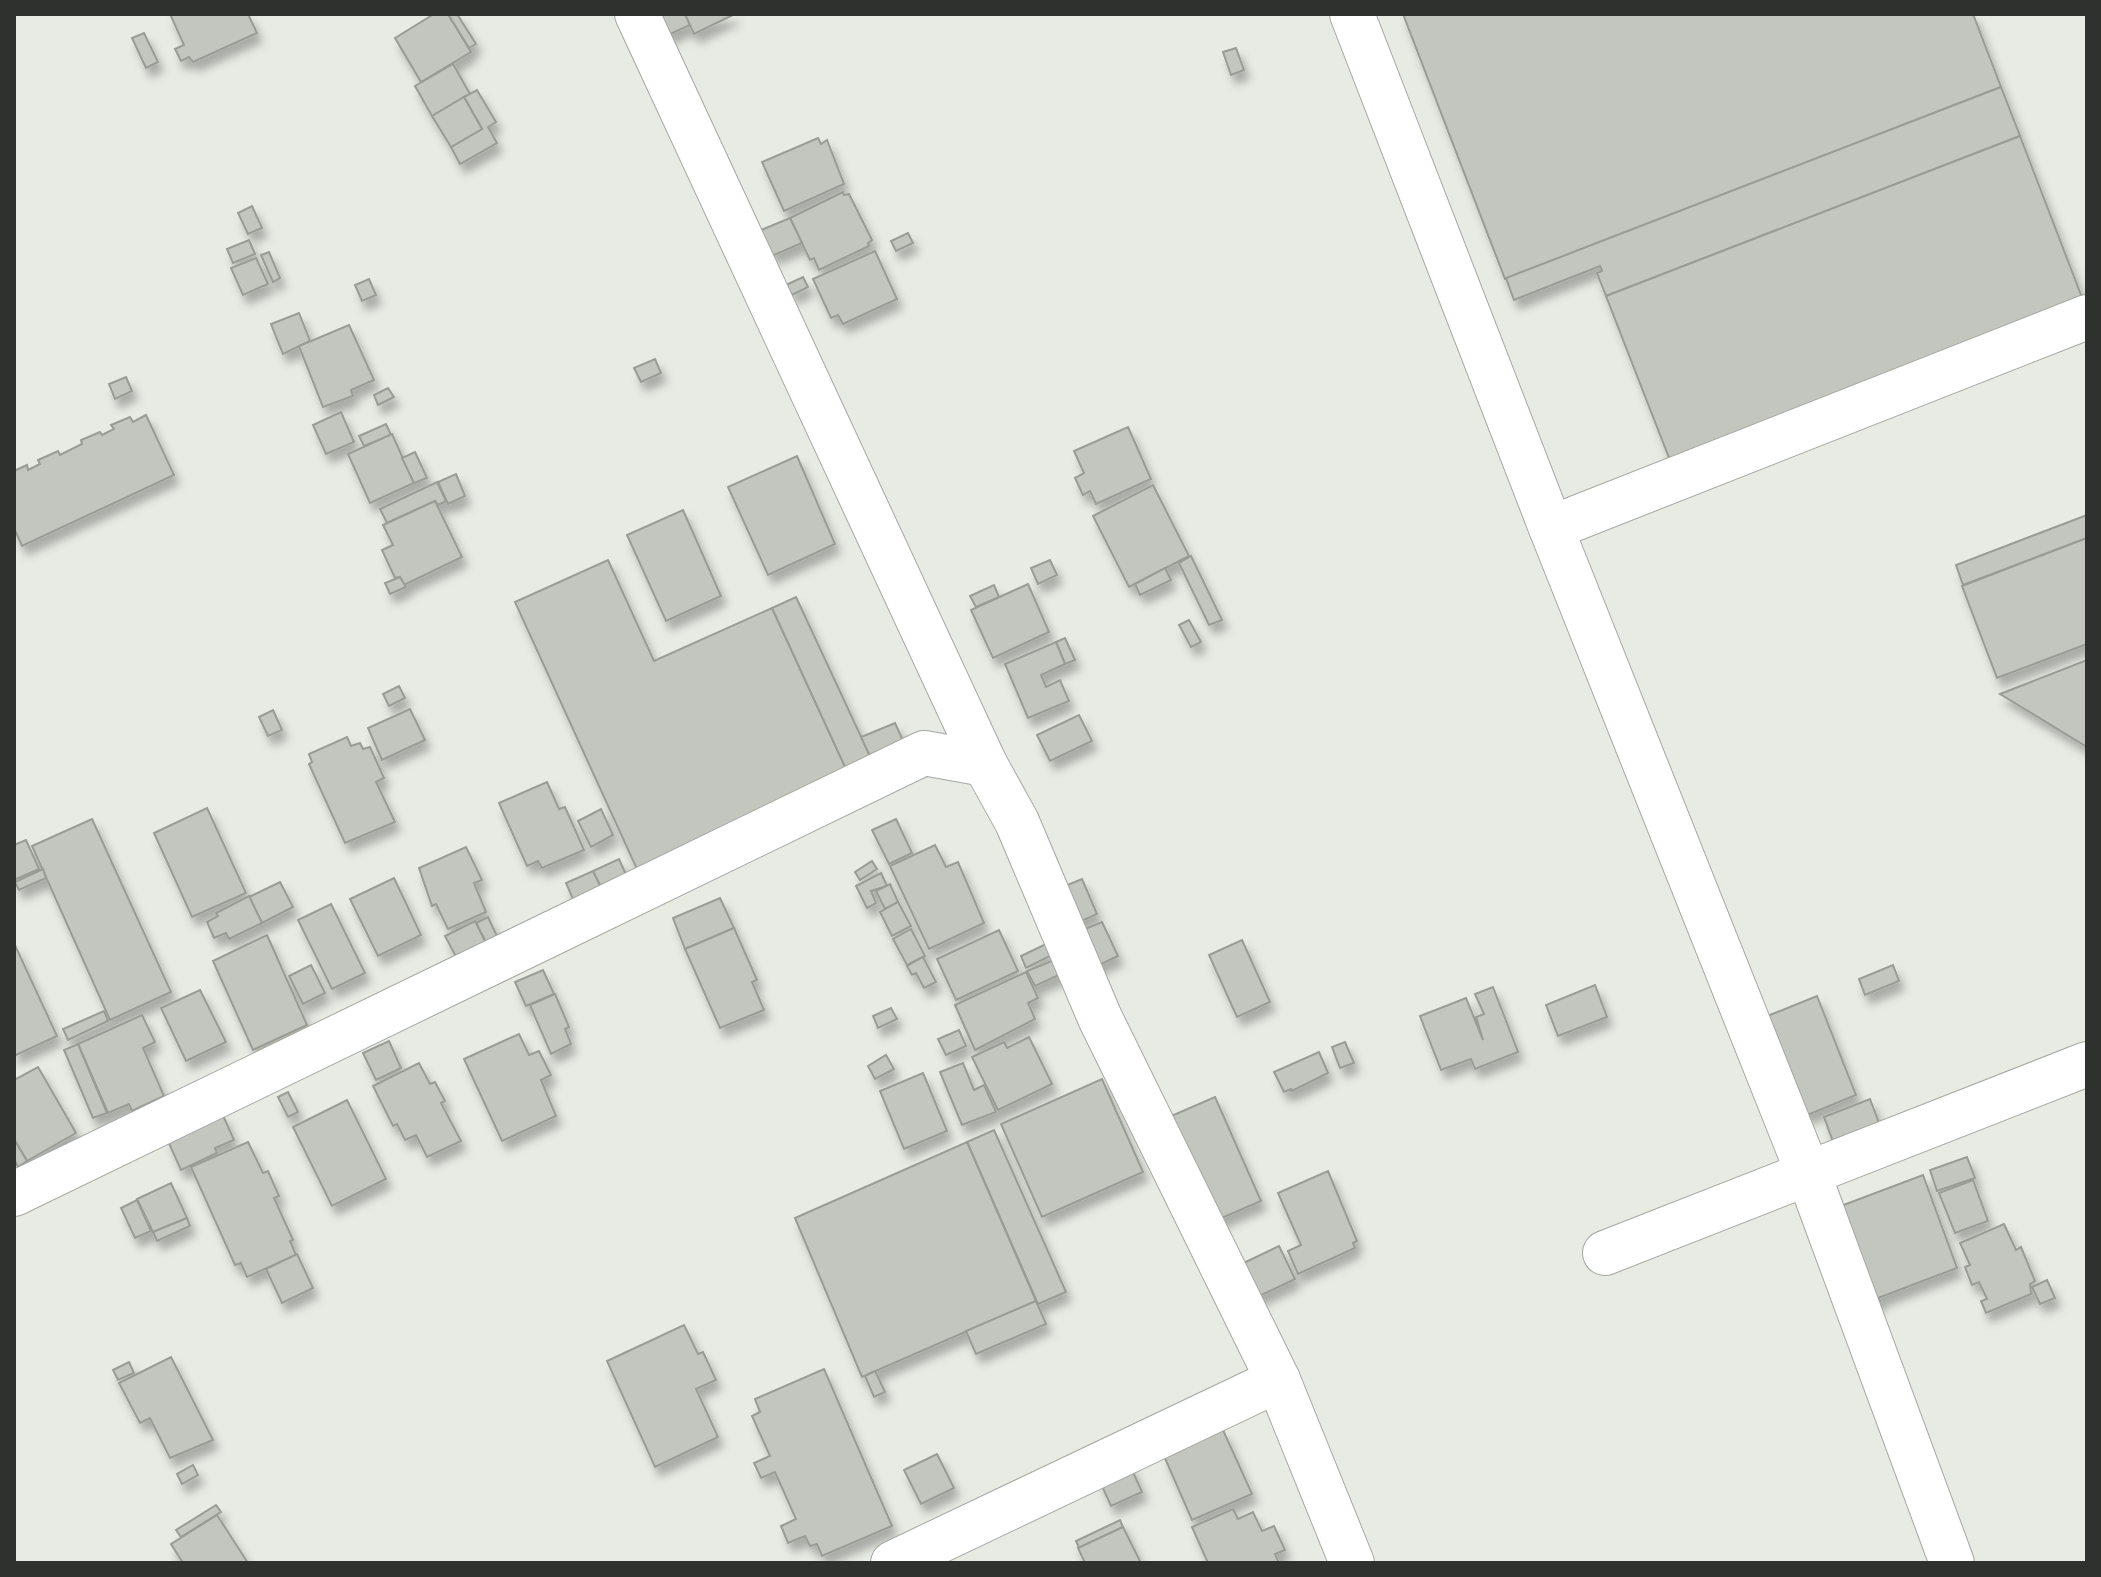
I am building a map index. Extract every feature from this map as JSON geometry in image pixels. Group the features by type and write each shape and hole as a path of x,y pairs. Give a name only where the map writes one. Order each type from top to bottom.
{"street":[{"path":"637,14 985,764 1017,822 1100,1018 1278,1380 1352,1563"},
{"path":"1352,14 1551,528 1808,1173 1952,1563"},
{"path":"1551,528 2087,317"},
{"path":"14,1194 924,753 985,764"},
{"path":"1605,1253 2087,1064"},
{"path":"893,1563 1278,1380"}],"building":[{"path":"170,14 248,14 257,33 193,62 189,57 181,61 175,49 184,45"},
{"path":"434,14 448,14 471,52 421,82 395,38"},
{"path":"448,14 457,14 476,44 469,48"},
{"path":"656,14 685,14 690,25 666,36"},
{"path":"685,14 735,14 694,34"},
{"path":"1403,14 1973,14 2001,87 1505,279"},
{"path":"144,33 158,62 146,68 132,38"},
{"path":"1236,48 1244,70 1231,75 1223,52"},
{"path":"453,64 470,94 432,116 415,86"},
{"path":"2001,87 2020,136 1606,296 1597,273 1602,271 1600,266 1514,300 1506,278"},
{"path":"477,90 496,122 488,127 497,143 460,164 451,147 482,129 464,97"},
{"path":"464,97 482,129 451,147 432,116"},
{"path":"2020,136 2086,308 1673,468 1606,296"},
{"path":"818,138 821,144 827,140 844,184 784,211 762,162"},
{"path":"843,192 844,195 849,194 872,240 869,246 819,270 814,258 810,260 790,218"},
{"path":"252,206 262,228 248,234 238,213"},
{"path":"790,218 802,243 772,256 761,230"},
{"path":"908,233 913,243 896,251 891,241"},
{"path":"249,240 255,254 233,263 227,249"},
{"path":"875,251 897,299 843,324 838,315 831,318 813,279"},
{"path":"269,252 280,278 273,282 261,255"},
{"path":"256,258 268,284 243,295 231,268"},
{"path":"803,277 808,287 792,295 786,285"},
{"path":"369,279 376,295 362,301 355,285"},
{"path":"299,313 310,341 283,354 271,324"},
{"path":"349,325 374,380 351,390 353,396 323,407 299,346"},
{"path":"655,359 661,373 641,382 634,368"},
{"path":"126,377 132,391 115,399 109,384"},
{"path":"388,388 394,397 378,405 374,395"},
{"path":"341,412 354,442 326,454 313,425"},
{"path":"146,415 174,475 22,546 14,528 14,471 27,465 28,470 40,464 38,460 58,451 60,455 82,444 81,440 114,429 111,425 130,417 133,422"},
{"path":"386,424 391,435 364,446 359,436"},
{"path":"1128,427 1151,479 1096,504 1090,491 1083,495 1075,478 1084,473 1074,451"},
{"path":"392,434 414,483 370,503 348,454"},
{"path":"415,452 427,478 414,483 402,458"},
{"path":"797,456 835,544 768,575 728,487"},
{"path":"456,474 465,496 448,504 438,482"},
{"path":"437,482 446,501 438,505 435,501 387,523 380,509"},
{"path":"1153,485 1189,556 1129,587 1093,516"},
{"path":"435,501 462,557 404,585 400,577 395,578 382,550 393,545 383,525"},
{"path":"683,510 721,596 666,621 627,535"},
{"path":"2087,515 2087,538 1963,585 1956,565"},
{"path":"2087,538 2087,644 1997,678 1962,586"},
{"path":"1191,556 1222,620 1209,625 1179,563"},
{"path":"608,560 654,661 772,608 852,782 641,878 515,602"},
{"path":"1050,560 1057,575 1038,584 1031,568"},
{"path":"1165,568 1171,580 1140,595 1135,584"},
{"path":"400,577 406,587 390,594 385,583"},
{"path":"1028,584 1049,632 993,658 971,610"},
{"path":"994,585 999,597 976,607 970,596"},
{"path":"796,597 877,771 852,782 772,608"},
{"path":"1189,620 1201,642 1191,647 1179,625"},
{"path":"1065,638 1075,660 1065,664 1056,642"},
{"path":"1056,642 1065,664 1041,675 1046,687 1060,680 1069,701 1028,718 1005,664"},
{"path":"2087,660 2087,747 2000,694"},
{"path":"399,686 405,698 389,706 383,694"},
{"path":"410,709 425,740 382,760 368,728"},
{"path":"273,710 282,730 268,736 259,717"},
{"path":"1079,715 1092,741 1050,761 1037,735"},
{"path":"895,723 910,756 877,771 861,737"},
{"path":"347,737 351,746 360,743 363,749 370,747 384,778 376,782 395,822 345,843 309,764 312,762 309,754"},
{"path":"547,782 559,809 565,807 584,850 542,868 538,861 527,866 499,803"},
{"path":"207,808 246,893 192,917 154,833"},
{"path":"601,809 613,835 591,847 578,821"},
{"path":"92,819 171,992 110,1020 32,846"},
{"path":"896,819 912,853 889,864 872,830"},
{"path":"26,840 39,869 14,880 14,845"},
{"path":"935,845 946,867 958,862 984,923 929,949 890,866"},
{"path":"466,847 482,880 474,883 486,912 448,929 436,904 432,906 419,868"},
{"path":"619,859 632,888 607,900 593,871"},
{"path":"872,861 877,869 860,880 855,872"},
{"path":"43,869 46,878 19,890 15,882"},
{"path":"593,871 607,900 579,913 566,883"},
{"path":"881,873 887,886 871,891 876,903 867,908 856,886"},
{"path":"394,878 421,935 378,956 350,899"},
{"path":"1082,879 1097,914 1075,924 1060,888"},
{"path":"280,882 293,907 262,923 249,897"},
{"path":"890,884 898,902 885,909 876,891"},
{"path":"249,896 262,923 229,939 226,933 214,938 207,922 218,916 216,913"},
{"path":"720,898 734,928 685,949 673,918"},
{"path":"898,902 911,926 892,936 880,912"},
{"path":"331,904 365,973 332,989 298,920"},
{"path":"488,917 497,936 486,942 476,923"},
{"path":"475,921 490,951 461,966 445,936"},
{"path":"1102,922 1118,956 1095,967 1080,931"},
{"path":"734,928 757,980 752,982 764,1010 720,1028 685,949"},
{"path":"911,929 925,956 907,965 893,939"},
{"path":"999,930 1018,971 956,1000 937,959"},
{"path":"267,935 307,1025 253,1050 213,961"},
{"path":"1242,940 1270,1002 1237,1017 1209,955"},
{"path":"14,943 57,1036 14,1056"},
{"path":"1046,944 1052,955 1026,968 1021,956"},
{"path":"923,957 936,982 924,988 916,973 912,975 907,966"},
{"path":"1054,960 1061,974 1035,986 1027,971"},
{"path":"311,965 325,993 303,1004 289,976"},
{"path":"1893,965 1899,981 1865,995 1859,979"},
{"path":"543,970 554,994 526,1006 515,982"},
{"path":"1026,972 1038,998 1028,1003 1035,1019 975,1050 955,1005"},
{"path":"1595,985 1607,1017 1558,1036 1546,1005"},
{"path":"1493,987 1518,1052 1475,1069 1471,1059 1441,1070 1420,1016 1466,998 1483,1040 1476,1017 1484,1014 1475,994"},
{"path":"200,990 226,1042 186,1061 161,1008"},
{"path":"555,994 569,1027 565,1029 571,1044 551,1054 530,1005"},
{"path":"1817,996 1856,1095 1805,1116 1760,1019"},
{"path":"891,1008 897,1019 878,1028 873,1016"},
{"path":"104,1011 108,1021 68,1040 63,1029"},
{"path":"142,1015 155,1042 143,1048 164,1096 132,1111 129,1104 108,1113 78,1044"},
{"path":"959,1030 966,1046 946,1055 938,1039"},
{"path":"519,1034 529,1055 539,1051 551,1075 541,1080 556,1116 502,1141 464,1059"},
{"path":"1029,1037 1052,1084 998,1110 972,1057 1004,1042 1007,1048"},
{"path":"389,1041 401,1068 376,1080 363,1053"},
{"path":"1345,1042 1354,1063 1340,1068 1332,1047"},
{"path":"78,1044 107,1113 93,1118 64,1050"},
{"path":"1319,1052 1328,1073 1284,1092 1274,1072"},
{"path":"886,1055 894,1069 875,1079 868,1066"},
{"path":"419,1063 430,1084 435,1082 445,1101 441,1103 461,1141 427,1157 416,1135 405,1140 397,1124 393,1126 373,1086"},
{"path":"963,1063 974,1090 984,1085 996,1112 962,1125 940,1072"},
{"path":"38,1067 76,1133 27,1161 14,1139 14,1080"},
{"path":"923,1073 947,1131 904,1149 880,1091"},
{"path":"1102,1079 1143,1172 1042,1217 1001,1124"},
{"path":"288,1092 298,1112 288,1117 278,1097"},
{"path":"1215,1097 1261,1201 1208,1224 1162,1120"},
{"path":"1870,1099 1882,1131 1836,1150 1824,1117"},
{"path":"347,1100 386,1179 332,1206 293,1127"},
{"path":"222,1113 234,1140 215,1148 217,1153 181,1170 167,1139"},
{"path":"994,1130 1066,1292 1038,1304 967,1142"},
{"path":"14,1139 27,1161 18,1167 14,1159"},
{"path":"248,1142 263,1173 268,1171 279,1196 274,1198 293,1240 290,1241 296,1255 247,1277 241,1263 235,1265 191,1167"},
{"path":"967,1142 1036,1301 862,1377 795,1218"},
{"path":"1967,1157 1975,1178 1937,1191 1930,1170"},
{"path":"1328,1171 1357,1241 1353,1243 1355,1248 1298,1274 1288,1251 1301,1245 1278,1193"},
{"path":"1923,1175 1957,1268 1878,1298 1880,1301 1867,1306 1830,1210"},
{"path":"1973,1180 1988,1221 1955,1233 1939,1193"},
{"path":"171,1183 187,1218 153,1232 137,1199"},
{"path":"137,1200 151,1231 135,1238 121,1208"},
{"path":"187,1218 190,1226 157,1241 153,1232"},
{"path":"2004,1224 2016,1250 2021,1247 2035,1281 2030,1284 2031,1294 1986,1313 1981,1301 1987,1299 1979,1282 1972,1285 1965,1267 1970,1265 1960,1243"},
{"path":"1279,1246 1295,1279 1247,1302 1231,1269"},
{"path":"297,1254 313,1288 282,1303 266,1269"},
{"path":"2047,1280 2055,1298 2040,1304 2032,1287"},
{"path":"1036,1301 1046,1324 976,1354 966,1331"},
{"path":"684,1325 698,1354 703,1352 716,1380 696,1389 718,1437 655,1467 607,1361"},
{"path":"171,1357 213,1440 170,1458 150,1418 140,1423 119,1383"},
{"path":"129,1362 134,1373 118,1380 113,1370"},
{"path":"824,1369 892,1526 822,1556 817,1544 810,1546 805,1536 788,1543 781,1526 796,1519 775,1472 761,1478 754,1463 770,1456 752,1416 760,1412 755,1399"},
{"path":"875,1371 885,1392 874,1397 865,1376"},
{"path":"1223,1430 1252,1494 1192,1520 1164,1456"},
{"path":"937,1454 954,1488 921,1504 904,1470"},
{"path":"1129,1463 1142,1492 1111,1506 1098,1477"},
{"path":"193,1465 198,1475 182,1484 177,1474"},
{"path":"216,1505 221,1512 181,1537 176,1530"},
{"path":"1233,1509 1238,1519 1253,1512 1262,1531 1274,1526 1285,1550 1275,1554 1279,1563 1208,1563 1192,1527"},
{"path":"217,1515 248,1563 183,1563 171,1544"},
{"path":"1120,1520 1123,1527 1079,1548 1076,1541"},
{"path":"1123,1527 1141,1563 1085,1563 1078,1548"}]}
